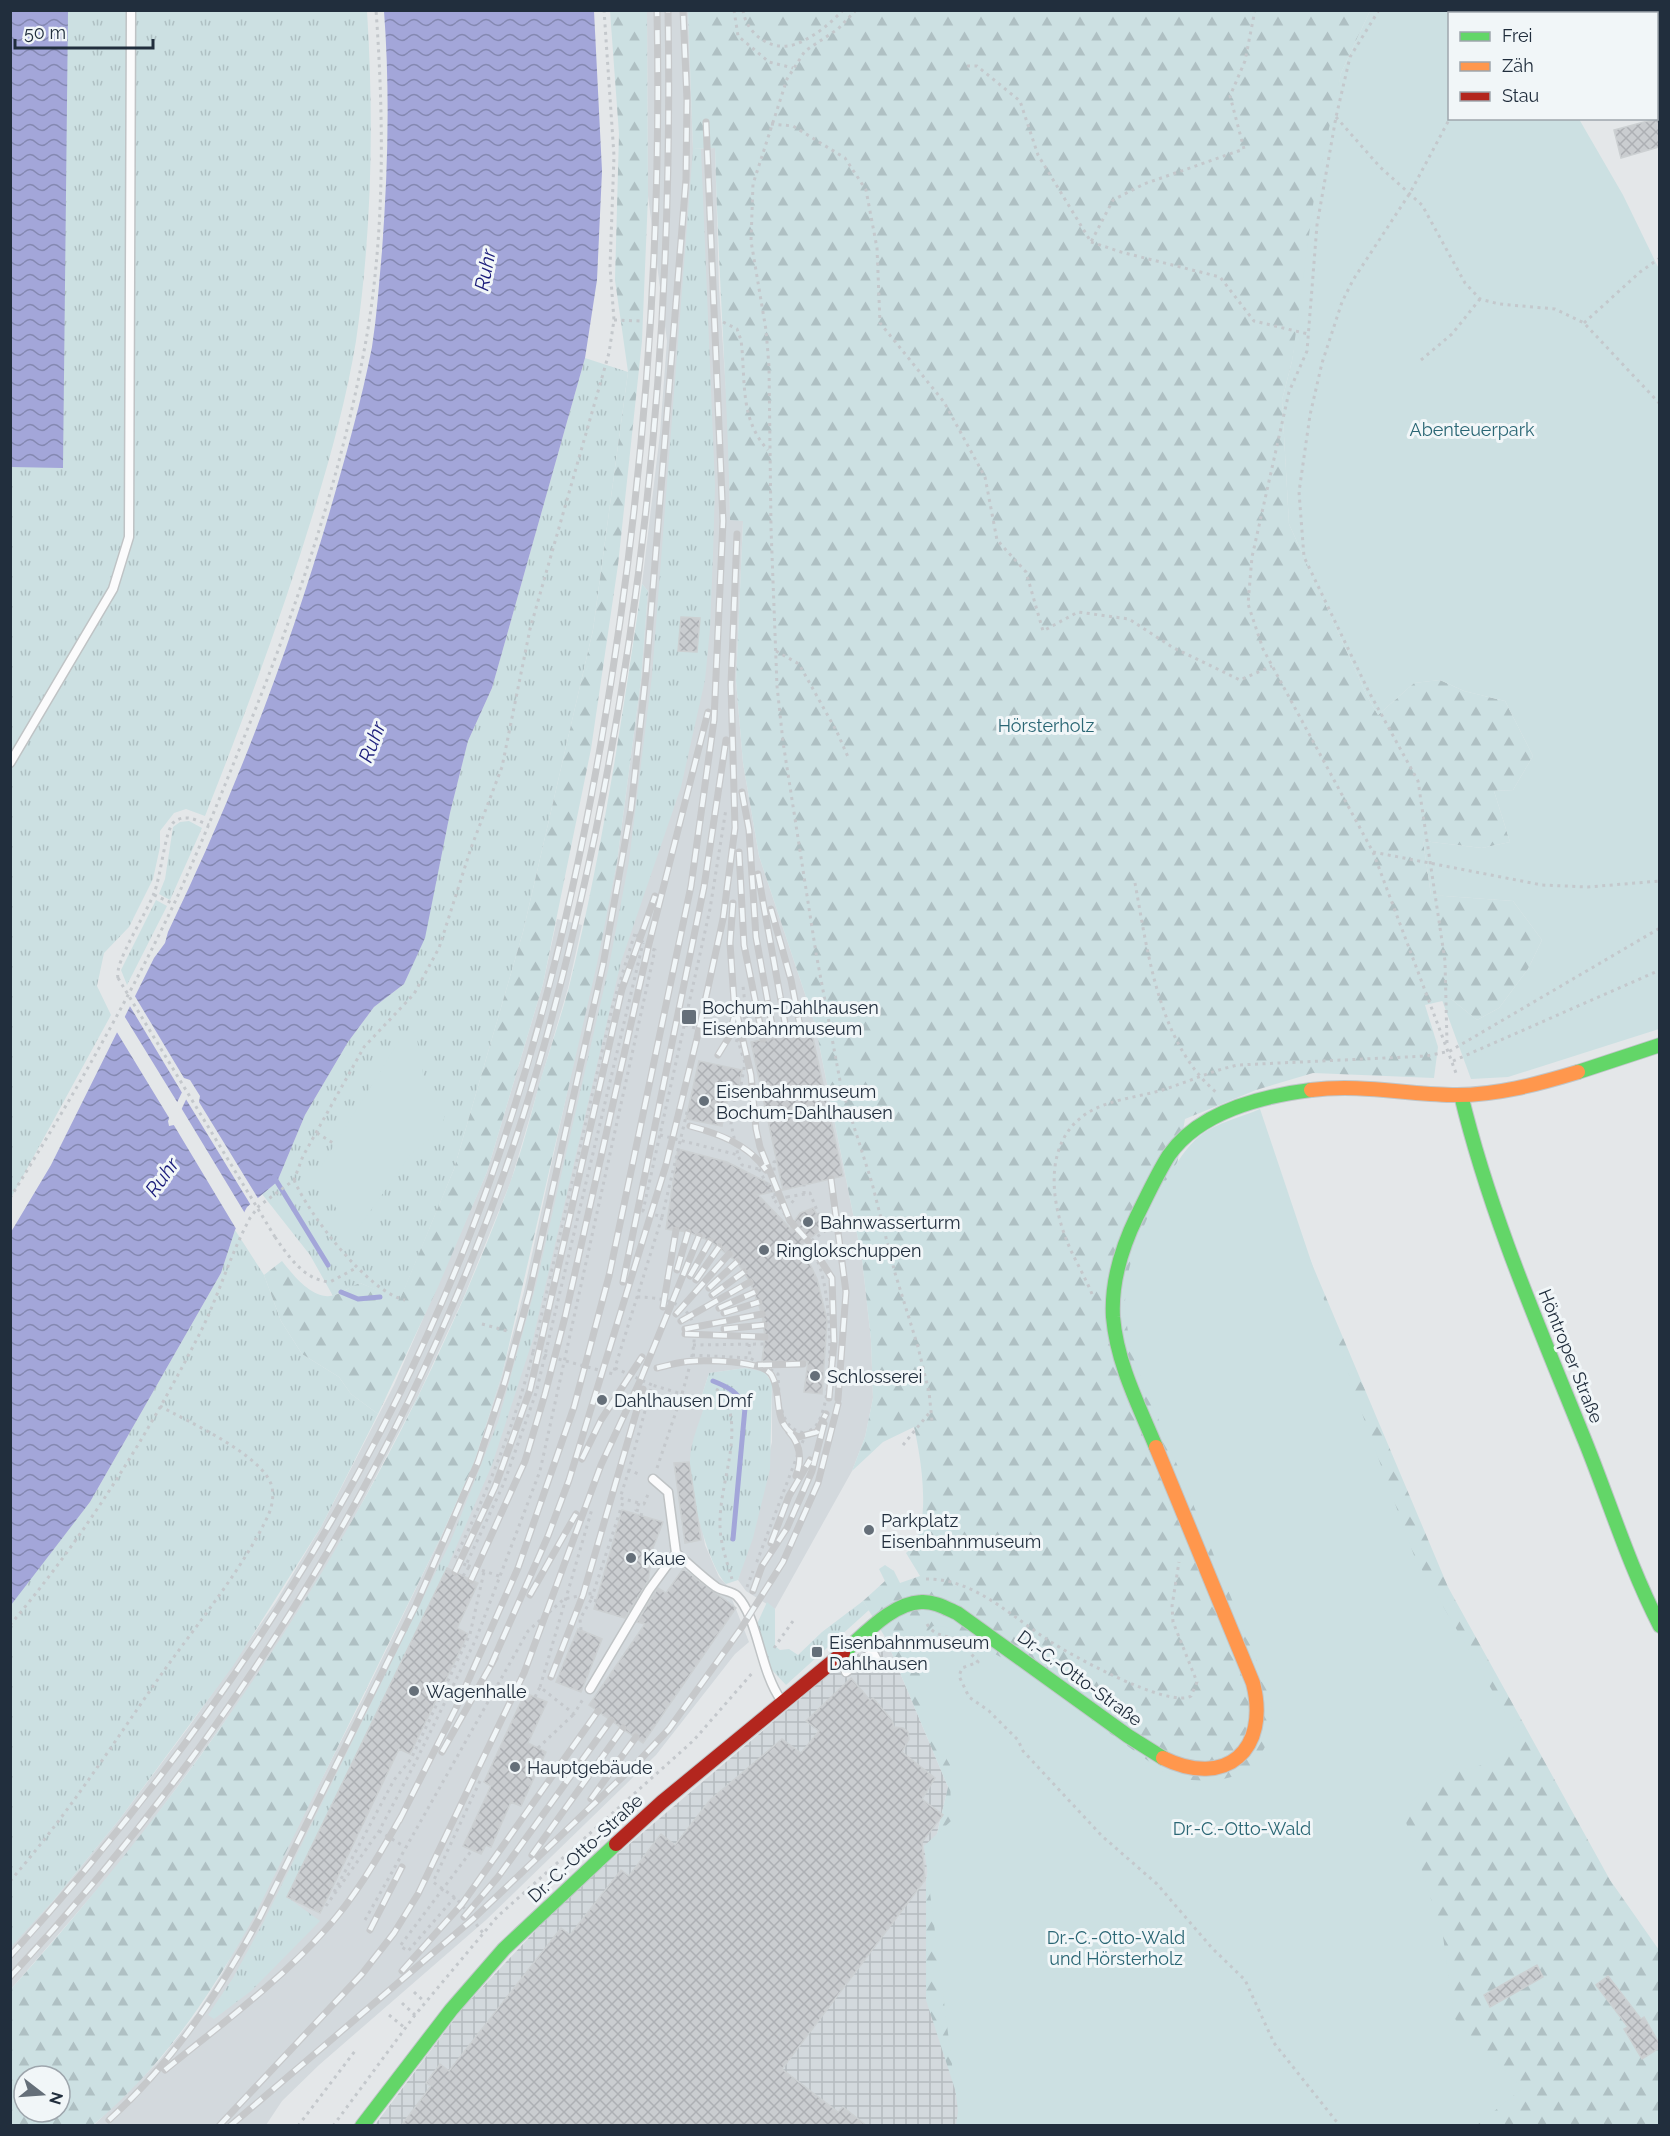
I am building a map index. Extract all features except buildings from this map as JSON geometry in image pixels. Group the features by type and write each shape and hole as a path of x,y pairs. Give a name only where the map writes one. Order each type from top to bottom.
{"street":[{"name":"Dr.-C.-Otto-Straße","path":"362,2126 451,2010 504,1949 662,1802 864,1635 896,1610 916,1601 937,1603 957,1612 1134,1740 1167,1760 1188,1766 1221,1766 1239,1758 1249,1748 1258,1726 1254,1683 1121,1363 1114,1324 1113,1297 1125,1247 1170,1154 1180,1141 1206,1121 1258,1101 1299,1092 1351,1087 1461,1095 1543,1081 1659,1045"},
{"name":"Höntroper Straße","path":"1461,1095 1472,1146 1490,1201 1605,1491 1645,1599 1659,1626"}],"lane":[{"path":"10,763 114,589 129,537 131,10"},
{"path":"653,1479 668,1492 676,1553 716,1587 736,1596 749,1617 762,1663 773,1690 783,1704"},
{"path":"590,1689 648,1590 676,1553"},
{"path":"864,1635 878,1662"},
{"path":"846,1672 873,1652"}],"path":[{"path":"10,1198 57,1123 132,987 174,904 267,682 305,574 332,487 365,345 379,204 380,67 376,10"},
{"path":"10,1625 66,1554 160,1406 202,1328 246,1225 258,1206 294,1180 303,1156 364,1047 414,994 439,948 471,848 502,767 530,629 602,385 614,320 610,267 614,156 604,10"},
{"path":"734,10 738,36 769,62 794,68"},
{"path":"743,10 745,22 752,33 761,40 786,46 817,33 843,10"},
{"path":"856,10 837,29 805,51 787,79 753,184 751,241 767,342 776,651 783,742 816,953 841,1086 872,1183 895,1273 918,1347 932,1421"},
{"path":"1091,242 1113,200 1144,184 1244,149 1230,96 1245,61 1255,10"},
{"path":"1379,10 1350,57 1336,117 1317,225 1305,358 1289,392 1248,576 1248,604 1251,619 1272,666 1373,852 1450,1052 1461,1095"},
{"path":"967,66 977,66 1020,100 1038,155 1091,242 1220,277 1254,321 1308,334"},
{"path":"1336,117 1380,166 1422,205 1466,283 1480,298 1499,304 1555,309 1584,323 1659,404"},
{"path":"1447,1044 1445,961 1418,781 1369,692 1304,557 1299,518 1299,492 1310,415 1331,331 1353,280 1410,194 1449,120"},
{"path":"771,124 793,126 845,158 866,190 877,248 880,323 944,402 985,477 997,540 1026,572 1043,631 1078,612 1129,619 1172,647 1240,680 1272,666"},
{"path":"1584,323 1640,272 1659,258"},
{"path":"1420,360 1452,334 1480,298"},
{"path":"614,320 640,321"},
{"path":"723,322 736,330 741,340 747,411 751,429 769,451"},
{"path":"776,651 799,664 837,732 848,757"},
{"path":"662,1217 643,1211 710,909 726,809"},
{"path":"209,825 186,817 171,825 166,836 164,862 154,895 120,961 116,971 118,978 275,1237 294,1262 314,1279 330,1282 356,1268"},
{"path":"1373,852 1542,885 1599,887 1659,881"},
{"path":"1135,883 1163,1008 1198,1077"},
{"path":"154,895 174,904"},
{"path":"1093,1297 1064,1235 1054,1173 1059,1144 1075,1123 1100,1106 1163,1090 1238,1065 1427,1056 1450,1052 1659,928"},
{"path":"484,1572 470,1634 411,1760 394,1780 324,1906 379,1831 476,1639 500,1576 540,1471 655,950 643,943 635,933 613,1004 533,1352 510,1431 475,1518 454,1560 500,1576"},
{"path":"464,1576 522,1437 545,1355 643,943"},
{"path":"1453,1061 1659,970"},
{"path":"743,986 751,1035"},
{"path":"746,1014 738,1041 745,1072 739,1096 735,1095 731,1124 742,1167 770,1172 774,1178"},
{"path":"685,1025 705,1029 738,1041"},
{"path":"533,1352 613,1374 662,1217 688,1108"},
{"path":"317,1133 333,1143"},
{"path":"660,1135 738,1155"},
{"path":"774,1199 777,1188 774,1178 774,1162 777,1161"},
{"path":"756,1564 806,1433 816,1426 821,1414 829,1350 827,1293 817,1260 774,1199 759,1169"},
{"path":"294,1180 319,1219 356,1268 393,1298 405,1300"},
{"path":"804,1185 804,1194"},
{"path":"774,1199 810,1193 820,1218 829,1228 806,1245"},
{"path":"787,1197 794,1203"},
{"path":"637,1297 664,1298 683,1307 693,1323 692,1355 682,1394 645,1504 620,1498 652,1385"},
{"path":"482,1324 511,1332"},
{"path":"749,1344 750,1358"},
{"path":"693,1345 764,1344"},
{"path":"692,1355 750,1358 778,1374 780,1403 786,1421 794,1430 806,1433"},
{"path":"615,1368 652,1385 682,1394"},
{"path":"716,1389 723,1393 730,1414 731,1446 723,1483 720,1526 734,1588"},
{"path":"10,1881 46,1837 247,1552 269,1516 273,1490 264,1472 240,1453 160,1406"},
{"path":"903,1444 931,1411"},
{"path":"629,1470 653,1479"},
{"path":"581,1630 580,1619 591,1600 624,1499"},
{"path":"639,1503 636,1510 642,1512 641,1515"},
{"path":"535,1697 540,1687 592,1509"},
{"path":"953,1582 974,1591 1079,1658 1142,1688 1186,1699 1195,1690 1197,1682 1173,1622 1172,1606 1179,1563 1177,1553"},
{"path":"365,1920 528,1631 564,1599 593,1593"},
{"path":"591,1600 597,1601"},
{"path":"916,1601 930,1630 959,1640 978,1662 962,1668 959,1676 969,1697 990,1711 1018,1740 1023,1751 1102,1836 1157,1884 1212,1948 1245,1980 1274,2043 1340,2126"},
{"path":"762,1663 793,1622"},
{"path":"540,1687 574,1714"},
{"path":"537,1748 574,1714 590,1689"},
{"path":"480,1781 433,1882 455,1897 483,1933"},
{"path":"379,1831 405,1846"},
{"path":"455,1897 408,1951 400,1946 472,1850"},
{"path":"414,1992 425,2002"},
{"path":"402,2003 415,2014"},
{"path":"389,2015 405,2028"},
{"path":"298,2126 355,2051"}],"shaded area":[{"name":"Eisenbahnmuseum Bochum-Dahlhausen","path":"647,11 688,11 693,149 715,148 719,288 729,434 730,519 743,521 736,681 743,763 759,856 815,1024 862,1259 871,1340 873,1398 865,1437 852,1471 775,1609 746,1591 738,1580 772,1442 772,1383 770,1377 746,1368 709,1373 702,1395 707,1397 690,1460 705,1545 719,1577 726,1584 749,1642 735,1654 656,1755 486,1920 319,2065 282,2101 266,2125 93,2126 158,2062 197,2013 223,1972 362,1700 440,1539 474,1463 502,1375 524,1291 617,862 641,680 648,591 642,584 660,433 667,341 648,196"},
{"path":"557,919 582,925 568,988 511,1181 463,1299 418,1396 339,1547 253,1683 129,1853 11,1989 10,1947 53,1901 119,1820 188,1728 276,1602 321,1527 394,1385 487,1172 543,984"},
{"path":"885,1637 948,1787 926,1880 964,2114 960,2125 374,2126 462,2009 566,1898 840,1665"}],"green space":[{"path":"11,11 367,11 371,135 365,258 352,362 328,464 278,622 205,816 186,809 174,813 160,831 160,847 153,879 129,927 104,953 97,986 111,1015 11,1198"},
{"path":"610,11 647,11 648,196 642,341 618,565 591,749 543,984 487,1172 438,1287 378,1414 351,1394 339,1377 302,1354 281,1321 264,1275 282,1261 305,1286 319,1295 335,1295 360,1283 400,1299 454,1169 523,932 593,630 628,372 615,280 619,134"},
{"path":"688,11 1370,11 1341,73 1292,361 1282,400 1289,524 1367,696 1378,715 1414,683 1440,680 1464,691 1505,701 1533,756 1513,790 1494,791 1510,842 1482,848 1423,841 1431,895 1513,901 1542,940 1528,969 1499,1008 1477,1020 1451,999 1425,1005 1438,1047 1434,1078 1313,1073 1256,1090 1185,1119 1167,1221 1301,1238 1448,1587 1610,1880 1659,1950 1659,2125 960,2125 963,2114 926,2000 926,1880 948,1787 885,1637 863,1601 885,1581 879,1569 885,1565 894,1571 900,1583 920,1576 906,1553 915,1543 923,1512 920,1457 914,1427 883,1442 852,1471 865,1437 873,1398 871,1340 862,1259 815,1024 759,856 743,763 736,681 743,521 730,520 715,148 693,149"},
{"name":"Abenteuerpark","path":"1370,11 1541,11 1448,12 1448,120 1580,120 1623,195 1659,269 1659,1029 1508,1077 1471,1079 1442,1000 1451,999 1477,1020 1499,1008 1528,969 1542,940 1513,901 1431,895 1423,841 1482,848 1510,842 1494,791 1513,790 1533,756 1505,701 1464,691 1440,680 1414,683 1378,715 1367,696 1289,524 1282,400 1292,361 1314,198 1341,73"},
{"path":"693,149 701,149 715,486 710,629 705,680 681,787 621,962 533,1339 492,1465 447,1568 287,1897 320,1921 251,1991 214,2019 208,2015 233,1978 263,1923 450,1543 498,1422 536,1285 609,966 629,861 652,676"},
{"path":"585,358 628,372 593,630 523,932 454,1169 400,1300 360,1283 333,1296 310,1255 262,1194 277,1182 305,1115 348,1042 374,1007 404,984 424,939 450,813 468,741 492,688"},
{"path":"642,584 648,591 641,680 617,862 597,964 502,1375 474,1463 440,1539 254,1917 202,2002 163,2055 118,2103 93,2125 11,2125 11,1989 89,1899 163,1806 233,1709 299,1610 359,1508 415,1402 465,1294 514,1171 569,987 592,887 619,736"},
{"path":"189,821 202,828 170,900 159,894 165,879 173,827 180,822"},
{"path":"156,900 167,906 127,985 121,970"},
{"path":"413,1032 417,1039 425,1087 445,1117 436,1134 411,1154 354,1234 350,1236 321,1178 320,1168 401,1038"},
{"name":"Dr.-C.-Otto-Wald und Hörsterholz","path":"1260,1109 1364,1419 1415,1558 1521,1740 1507,1756 1467,1770 1457,1764 1449,1769 1419,1793 1404,1816 1443,1936 1454,2017 1460,2027 1523,2088 1477,2125 956,2125 958,2111 924,1846 951,1821 950,1765 924,1720 924,1635 933,1626 946,1627 1015,1665 1172,1778 1212,1782 1235,1776 1256,1763 1271,1736 1272,1706 1263,1676 1134,1359 1125,1304 1126,1286 1135,1249 1165,1182 1177,1163 1189,1146 1207,1131"},
{"path":"235,1230 264,1275 281,1321 302,1354 339,1377 351,1394 378,1414 321,1527 233,1666 119,1820 53,1901 11,1947 10,1605 90,1502 221,1273"},
{"path":"745,1368 765,1372 772,1383 770,1469 753,1538 738,1580 726,1584 712,1560 700,1526 690,1474 690,1461 694,1437 707,1397 702,1395 709,1373"},
{"path":"863,1601 869,1610 786,1685 768,1666 757,1624 767,1602 775,1609 775,1646 780,1650 789,1649 798,1655 822,1632"}],"water":[{"path":"11,11 68,11 63,468 11,467"},
{"name":"Ruhr","path":"384,11 594,11 602,171 597,280 585,358 492,688 468,741 450,813 425,938 404,984 374,1007 348,1042 305,1115 277,1182 247,1207 235,1230 221,1273 90,1502 11,1605 11,1232 51,1165 154,958 165,943 215,830 257,726 313,568 352,431 374,335 386,191 388,101","holes":["186,1084 192,1087 174,1125 169,1126 168,1121"]}],"pier":[{"path":"133,993 184,1078 190,1080 200,1096 199,1102 259,1200 252,1207 128,1003"},
{"path":"123,1014 179,1105 171,1121 115,1029"},
{"path":"180,1106 246,1215 238,1232 172,1122"}],"waterway":[{"path":"274,1177 328,1265"},
{"path":"341,1292 358,1299 380,1297"},
{"path":"713,1381 732,1391 740,1398 745,1408 733,1539"}],"railway":[{"path":"10,1956 80,1876 210,1709 269,1622 325,1532 376,1439 423,1344 465,1247 510,1123 547,996 577,867 602,737 629,556 639,466 653,284 658,101 657,10"},
{"path":"10,1977 82,1896 150,1813 215,1725 276,1635 333,1543 385,1448 433,1350 475,1251 513,1148 545,1043 584,884 615,729 631,627 644,525 662,319 667,216 668,10"},
{"path":"109,2120 153,2075 192,2026 227,1974 259,1919 416,1605 478,1462 505,1381 529,1294 603,965 631,809 646,674 686,179 687,100 683,10"},
{"path":"399,1821 456,1708 518,1568 574,1407 609,1276 691,886 714,720 723,521 706,122"},
{"path":"491,1665 548,1536 569,1480 666,1165 723,919 735,828 731,685 737,534"},
{"path":"471,1580 525,1461 545,1394 565,1317 648,948 708,712"},
{"path":"623,1282 704,887 726,740"},
{"path":"742,792 749,830 756,937 774,1036"},
{"path":"739,852 744,945 763,1039"},
{"path":"758,874 787,1034"},
{"path":"455,1572 495,1487 530,1390 622,989 655,896"},
{"path":"733,903 730,943 734,1001 751,1075 760,1147 790,1221 809,1242 832,1278 834,1342 829,1398"},
{"path":"771,909 791,980 801,1031"},
{"path":"718,1055 729,1037 734,1017"},
{"path":"690,1126 732,1141 751,1153 766,1170"},
{"path":"831,1179 846,1292 838,1399"},
{"path":"663,1307 676,1230"},
{"path":"677,1270 688,1232"},
{"path":"219,2126 362,1974 394,1933 418,1894 524,1673 601,1465 640,1381 699,1236"},
{"path":"690,1276 710,1241"},
{"path":"696,1280 719,1247"},
{"path":"676,1314 729,1254"},
{"path":"709,1288 737,1262"},
{"path":"712,1295 744,1272"},
{"path":"681,1321 750,1282"},
{"path":"719,1308 755,1292"},
{"path":"724,1313 759,1302"},
{"path":"685,1329 762,1314"},
{"path":"724,1329 764,1325"},
{"path":"685,1334 765,1337"},
{"path":"582,1459 601,1420 642,1357"},
{"path":"657,1368 684,1362 717,1361 746,1364 767,1371 775,1384 784,1425 798,1437 817,1432 826,1414"},
{"path":"758,1365 803,1364"},
{"path":"551,1677 583,1595 643,1389"},
{"path":"230,2126 473,1919 637,1763 669,1729 740,1630 783,1562 818,1483 838,1404"},
{"path":"753,1591 762,1566 787,1528 812,1471 824,1424"},
{"path":"789,1432 796,1442 799,1453 796,1476"},
{"path":"771,1543 789,1496 810,1460"},
{"path":"530,1595 576,1514"},
{"path":"442,1752 495,1658"},
{"path":"402,1971 462,1904 598,1711"},
{"path":"464,1917 498,1877 611,1720"},
{"path":"532,1855 623,1728"},
{"path":"591,1799 636,1737"},
{"path":"165,2070 269,1985 326,1929 358,1889 402,1815"},
{"path":"370,1930 402,1867"}],"traffic: fast":[{"path":"1578,1072 1660,1045"},
{"path":"1156,1447 1124,1367 1113,1317 1116,1278 1122,1252 1132,1228 1169,1155 1197,1128 1214,1117 1252,1102 1311,1090"},
{"path":"1461,1095 1486,1184 1533,1313 1629,1557 1660,1626"},
{"path":"843,1653 879,1621 900,1608 921,1602 935,1604 957,1613 1128,1736 1163,1758"},
{"path":"362,2126 451,2010 504,1949 616,1844"}],"traffic: slow":[{"path":"1311,1090 1347,1088 1452,1095 1484,1094 1578,1072"},
{"path":"1156,1447 1253,1683 1257,1707 1255,1727 1249,1744 1238,1757 1224,1766 1206,1769 1186,1766 1163,1758"}],"traffic: jam":[{"path":"616,1844 662,1802 843,1653"}],"place":[{"name":"Bochum-Dahlhausen Eisenbahnmuseum","path":"689,1017"},
{"name":"Eisenbahnmuseum Bochum-Dahlhausen","path":"704,1101"},
{"name":"Bahnwasserturm","path":"808,1222"},
{"name":"Ringlokschuppen","path":"764,1250"},
{"name":"Schlosserei","path":"815,1376"},
{"name":"Dahlhausen Dmf","path":"602,1400"},
{"name":"Parkplatz Eisenbahnmuseum","path":"869,1530"},
{"name":"Kaue","path":"631,1558"},
{"name":"Eisenbahnmuseum Dahlhausen","path":"817,1652"},
{"name":"Wagenhalle","path":"414,1691"},
{"name":"Hauptgebäude","path":"515,1767"}],"park label":[{"name":"Hörsterholz","path":"1046,725"},
{"name":"Dr.-C.-Otto-Wald","path":"1242,1828"}]}
